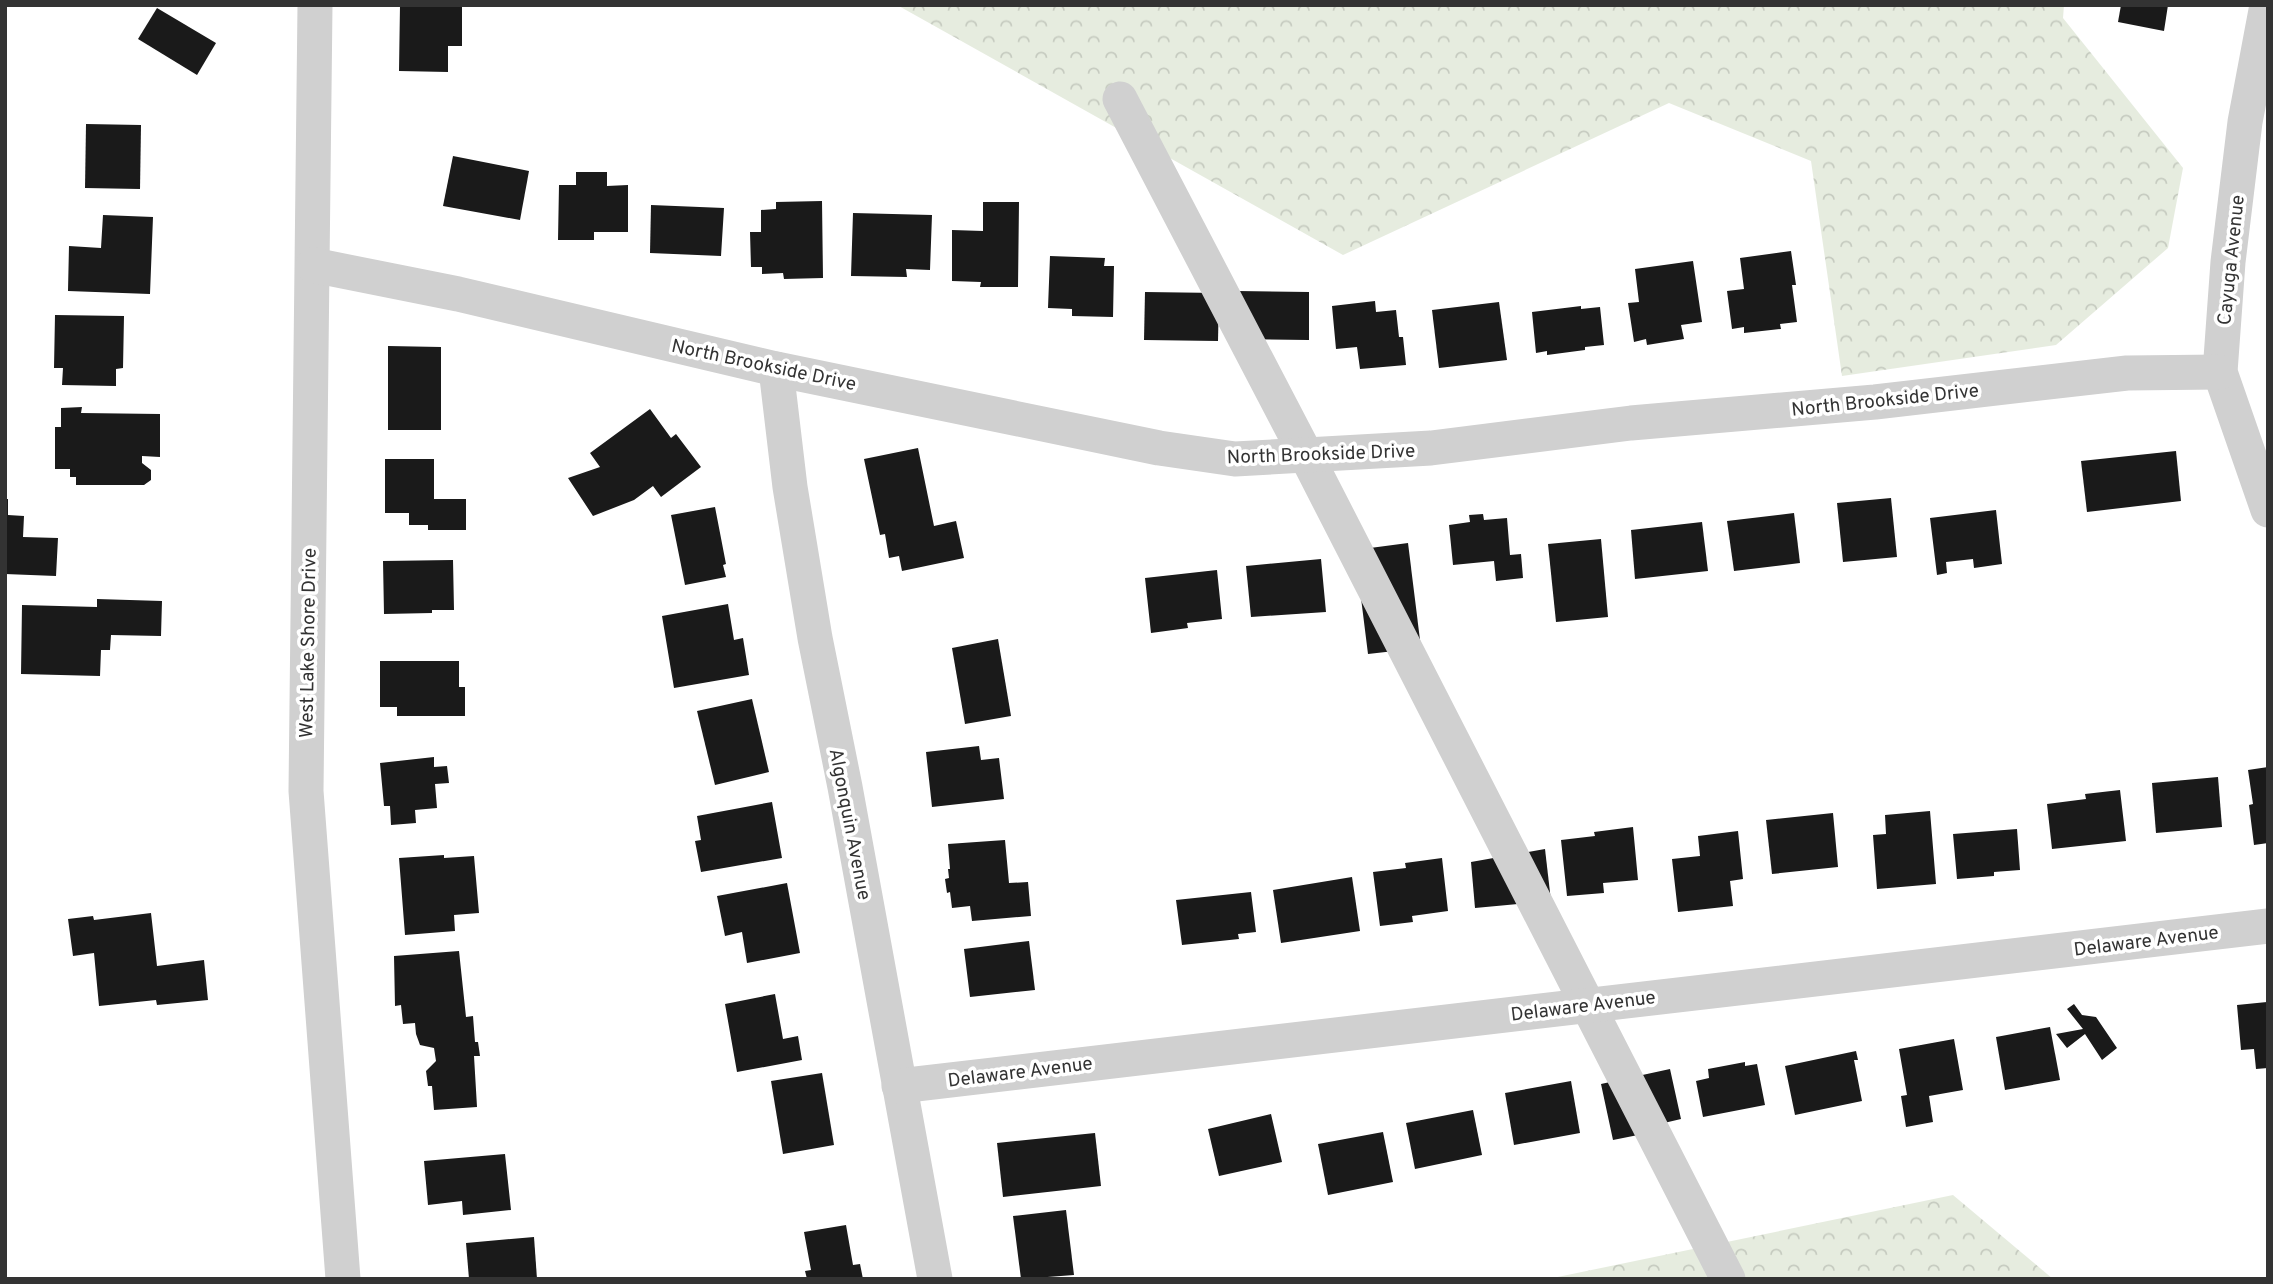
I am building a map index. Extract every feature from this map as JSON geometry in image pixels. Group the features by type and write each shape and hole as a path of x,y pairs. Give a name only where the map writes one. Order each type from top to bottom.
{"street":[{"name":"West Lake Shore Drive","path":"315,5 306,791 342,1279"},
{"name":"Cayuga Avenue","path":"2267,5 2245,122 2228,262 2220,372 2268,510"},
{"path":"1120,99 1306,455 1728,1279"},
{"name":"North Brookside Drive","path":"313,265 458,294 776,369 1159,449 1235,459 1431,448 1631,423 1875,402 2127,373 2220,372"},
{"name":"Algonquin Avenue","path":"776,369 790,487 815,638 935,1279"},
{"name":"Delaware Avenue","path":"899,1086 2268,926"}],"green space":[{"path":"897,5 2064,5 2063,18 2183,168 2168,248 2056,345 1842,376 1811,161 1669,103 1343,255"},
{"path":"1953,1195 2053,1279 1548,1279"}],"building":[{"path":"400,5 462,5 462,46 448,46 448,72 399,71"},
{"path":"2121,5 2168,5 2164,31 2118,22"},
{"path":"157,8 216,43 197,75 138,39"},
{"path":"86,124 141,125 140,189 85,188"},
{"path":"453,156 529,171 520,220 443,206"},
{"path":"576,172 607,172 607,186 628,185 628,232 594,232 594,240 558,240 559,185 576,185"},
{"path":"822,201 823,278 784,279 783,273 762,274 762,267 751,267 750,232 761,232 761,210 776,209 776,202"},
{"path":"983,202 1019,202 1018,287 980,287 981,282 952,281 952,230 983,231"},
{"path":"651,205 724,208 721,256 650,253"},
{"path":"853,213 932,215 930,270 906,269 907,277 851,276"},
{"path":"103,215 153,217 150,294 68,291 69,246 101,248"},
{"path":"1791,251 1796,285 1792,285 1797,322 1780,324 1781,329 1744,333 1744,327 1732,329 1727,291 1744,289 1740,258"},
{"path":"1050,256 1105,258 1104,266 1114,266 1113,317 1072,316 1072,309 1048,308"},
{"path":"1693,261 1702,322 1681,325 1684,339 1647,345 1646,339 1634,342 1628,303 1639,302 1635,269"},
{"path":"1237,291 1309,292 1309,340 1237,339"},
{"path":"1145,292 1219,293 1218,341 1144,340"},
{"path":"1375,301 1376,312 1396,310 1406,365 1360,369 1357,347 1336,349 1332,306"},
{"path":"1499,302 1507,360 1439,368 1432,310"},
{"path":"1581,306 1581,309 1600,307 1604,345 1547,355 1547,351 1536,353 1532,312"},
{"path":"55,315 124,316 123,368 116,369 116,386 62,385 63,368 54,368"},
{"path":"388,346 441,347 441,430 388,430"},
{"path":"82,407 81,413 160,414 160,457 142,456 142,463 151,470 151,480 144,485 76,485 76,477 70,477 70,469 55,469 55,427 61,427 61,408"},
{"path":"650,409 671,438 676,434 701,467 661,497 653,486 634,500 593,516 568,478 600,467 590,453"},
{"path":"918,448 934,526 956,521 964,558 902,571 899,556 889,558 885,534 880,535 864,459"},
{"path":"2176,451 2181,501 2087,512 2081,461"},
{"path":"385,459 434,459 434,499 466,499 466,530 428,530 428,525 409,525 409,513 385,513"},
{"path":"1891,498 1897,557 1843,562 1837,503"},
{"path":"5,499 8,499 8,515 24,516 23,537 58,538 56,576 5,574"},
{"path":"715,507 726,577 685,585 671,515"},
{"path":"1996,510 2002,564 1974,568 1973,559 1946,562 1947,573 1937,575 1930,518"},
{"path":"1794,513 1800,563 1734,571 1727,521"},
{"path":"1483,514 1484,520 1507,518 1510,555 1521,554 1523,578 1496,581 1494,561 1453,565 1449,525 1470,522 1469,515"},
{"path":"1702,522 1708,571 1635,579 1631,530"},
{"path":"1601,539 1608,617 1556,622 1548,544"},
{"path":"1408,543 1421,648 1368,654 1355,550"},
{"path":"1321,559 1326,612 1251,617 1246,566"},
{"path":"453,560 454,610 384,614 383,561"},
{"path":"1217,570 1222,619 1187,623 1188,628 1151,633 1145,578"},
{"path":"97,599 162,601 161,636 111,635 110,650 101,650 100,676 21,674 22,605 97,607"},
{"path":"728,604 734,640 743,638 749,675 674,688 662,616"},
{"path":"998,639 1011,716 965,724 952,648"},
{"path":"380,661 459,661 459,687 465,687 465,716 397,716 397,707 380,707"},
{"path":"752,699 769,772 715,785 697,711"},
{"path":"979,746 981,760 999,758 1004,799 932,807 926,752"},
{"path":"434,757 434,767 447,766 449,783 435,784 437,808 415,810 416,823 391,825 390,806 384,806 380,763"},
{"path":"2268,767 2268,843 2254,845 2249,805 2253,804 2248,770"},
{"path":"2218,777 2222,827 2156,833 2152,783"},
{"path":"2120,790 2126,841 2052,849 2047,804 2086,799 2085,794"},
{"path":"772,802 782,858 701,872 695,841 701,840 697,816"},
{"path":"1930,811 1936,884 1877,889 1873,835 1886,834 1885,815"},
{"path":"1833,813 1838,867 1772,874 1766,820"},
{"path":"1633,827 1638,880 1603,883 1604,893 1567,896 1561,840 1595,836 1594,832"},
{"path":"2017,829 2020,870 1994,872 1994,876 1957,879 1953,834"},
{"path":"1738,831 1743,879 1730,881 1733,906 1678,912 1672,859 1700,856 1698,836"},
{"path":"1005,840 1009,883 1028,882 1031,916 972,921 970,906 952,908 950,892 947,893 945,879 949,878 950,869 948,844"},
{"path":"1545,849 1551,901 1475,908 1471,862"},
{"path":"444,855 444,858 474,856 479,913 454,915 455,931 405,935 399,858"},
{"path":"1442,858 1448,911 1412,916 1413,922 1380,926 1373,872 1406,868 1405,863"},
{"path":"1352,877 1360,931 1281,943 1273,890"},
{"path":"787,883 800,953 747,963 742,932 725,936 717,896"},
{"path":"1251,892 1256,932 1238,934 1239,939 1182,945 1176,900"},
{"path":"151,913 157,966 204,960 208,1000 157,1005 156,1000 99,1006 94,953 73,956 68,919 93,916 94,920"},
{"path":"1029,941 1035,990 970,997 964,949"},
{"path":"459,951 466,1017 473,1016 475,1042 478,1042 480,1056 474,1056 477,1107 434,1110 432,1086 428,1086 426,1071 436,1061 434,1048 420,1045 415,1023 403,1024 401,1005 395,1006 394,956"},
{"path":"775,994 783,1039 798,1036 802,1060 737,1072 725,1004"},
{"path":"2267,1002 2268,1068 2256,1069 2254,1049 2241,1050 2237,1005"},
{"path":"2074,1004 2082,1015 2096,1017 2117,1048 2102,1060 2085,1034 2067,1048 2056,1034 2083,1029 2067,1009"},
{"path":"2050,1027 2060,1080 2005,1090 1996,1037"},
{"path":"1954,1039 1963,1090 1929,1096 1933,1122 1906,1127 1901,1096 1907,1095 1899,1049"},
{"path":"1856,1051 1858,1060 1854,1060 1862,1101 1795,1115 1785,1066"},
{"path":"1745,1062 1745,1066 1757,1064 1765,1105 1703,1117 1696,1081 1709,1078 1708,1069"},
{"path":"1670,1069 1681,1119 1647,1127 1648,1133 1613,1140 1601,1084"},
{"path":"822,1073 834,1145 783,1154 771,1081"},
{"path":"1571,1081 1580,1133 1514,1145 1505,1093"},
{"path":"1473,1110 1482,1155 1415,1169 1406,1123"},
{"path":"1271,1114 1282,1162 1219,1176 1208,1129"},
{"path":"1383,1132 1393,1182 1328,1195 1318,1144"},
{"path":"1095,1133 1101,1186 1003,1197 997,1143"},
{"path":"505,1154 511,1210 463,1215 462,1201 428,1205 424,1161"},
{"path":"1066,1210 1074,1275 1021,1279 1013,1216"},
{"path":"846,1225 853,1265 860,1264 863,1279 807,1279 805,1271 811,1270 804,1232"},
{"path":"534,1237 537,1279 469,1279 466,1243"}]}
